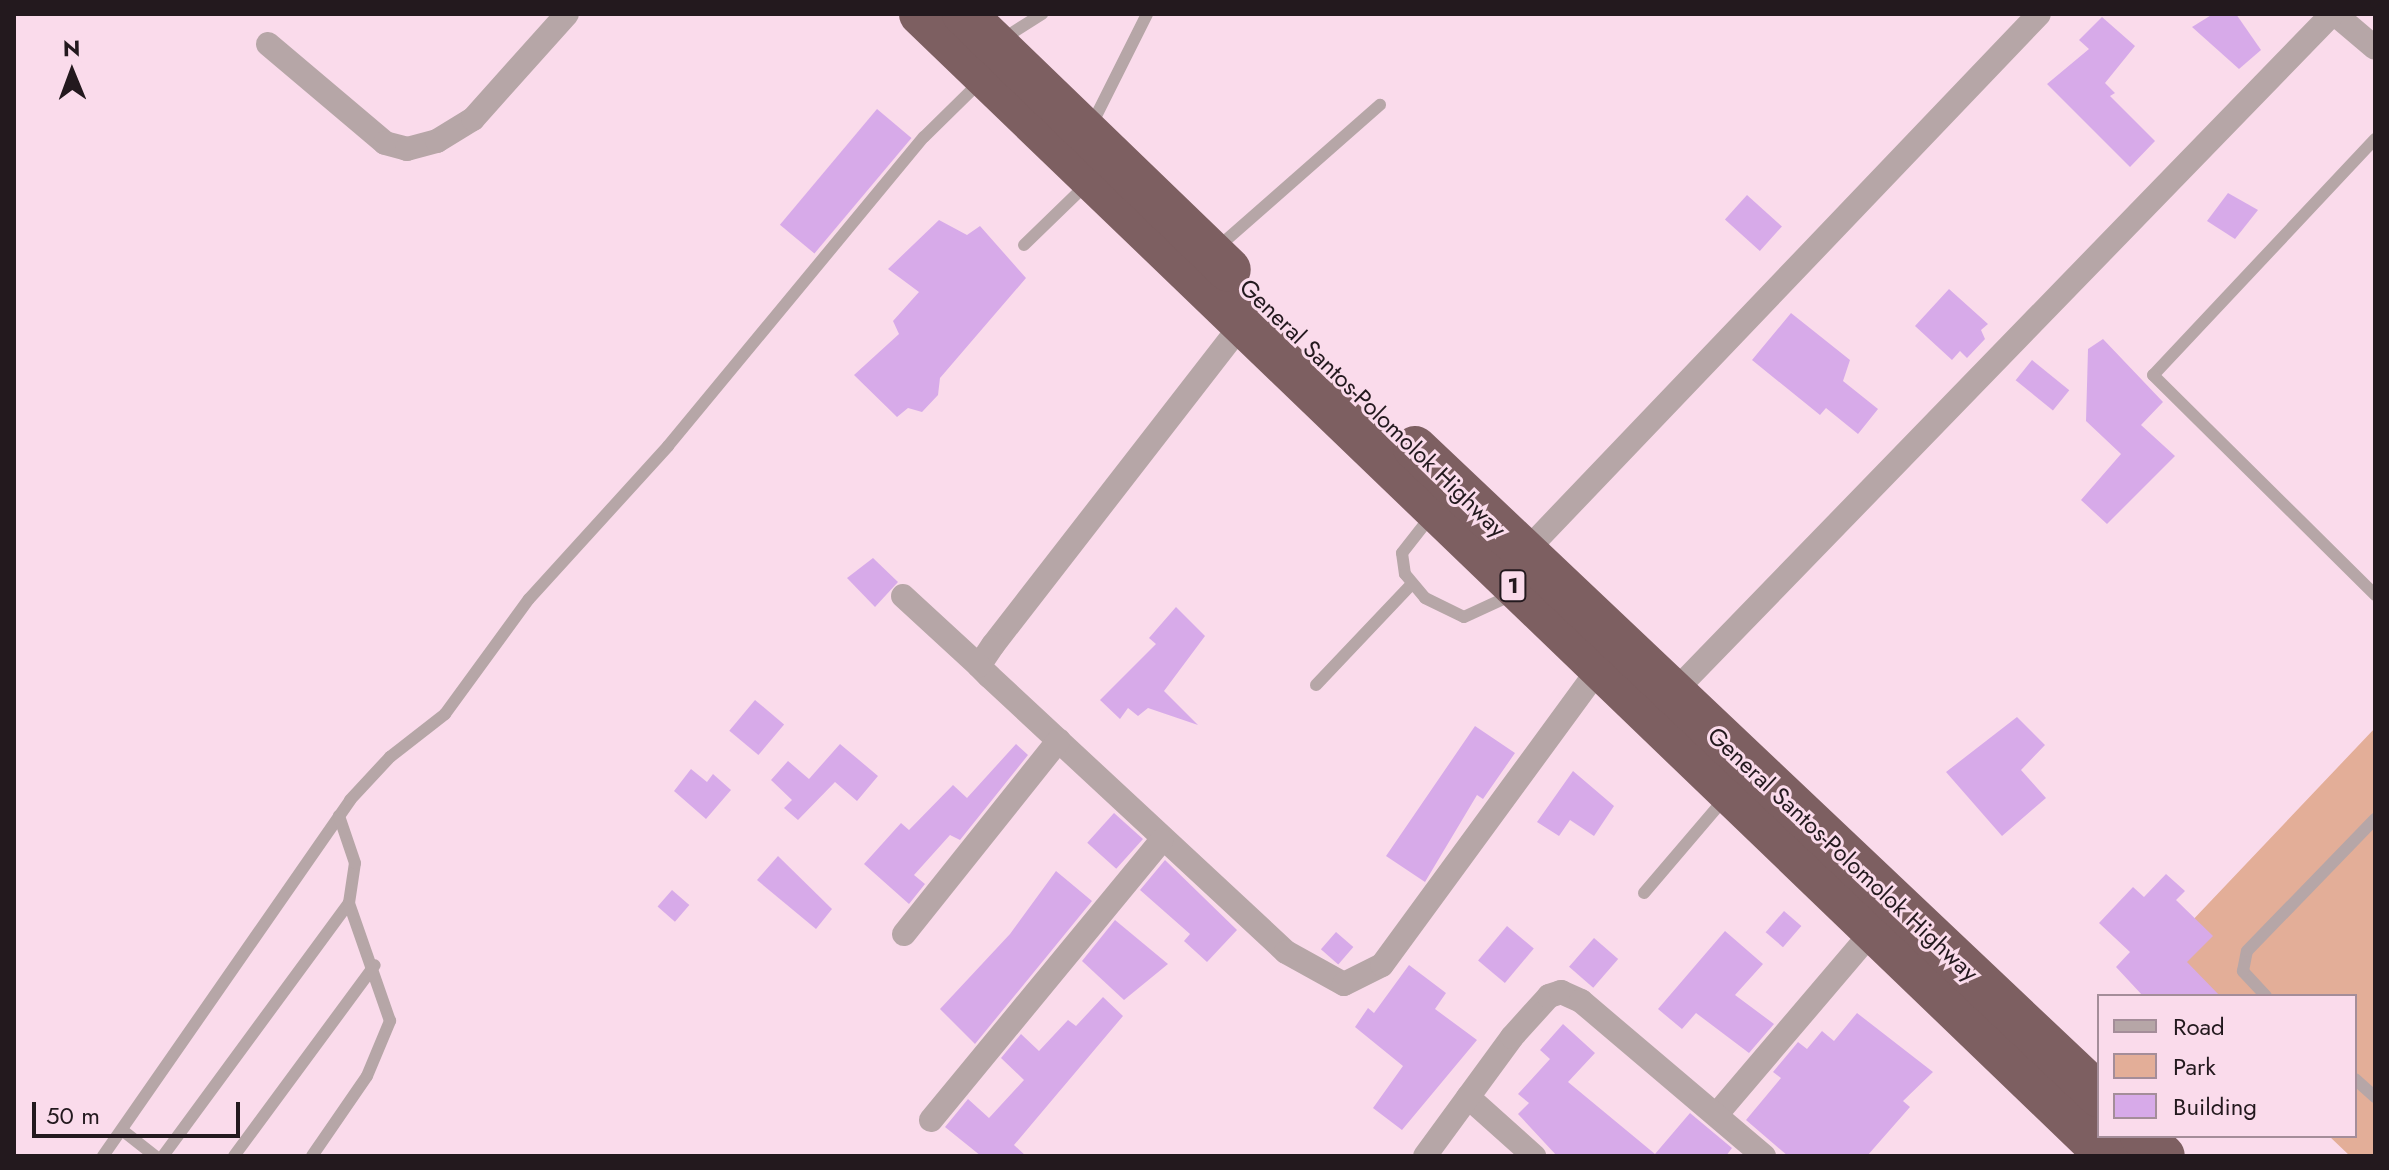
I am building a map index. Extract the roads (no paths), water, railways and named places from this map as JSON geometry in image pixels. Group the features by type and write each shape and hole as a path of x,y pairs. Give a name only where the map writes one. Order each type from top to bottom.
{"highway":[{"name":"1","path":"921,14 990,61 1091,180 1436,511 1521,572 1599,669 2108,1156"},
{"name":"General Santos-Polomolok Highway","path":"964,14 990,61 1088,132 1211,253 1521,572 1671,695 2097,1093"},
{"path":"2144,1138 2163,1156"}],"street":[{"path":"268,44 385,143 407,149 437,141 473,119 567,14"},
{"path":"1521,572 2039,14"},
{"path":"1671,695 2333,14 2375,48"},
{"path":"979,666 1242,324"},
{"path":"903,596 1059,740 1161,841 1286,952 1332,981 1355,983 1382,965 1599,669"},
{"path":"904,934 1059,740"},
{"path":"931,1120 1161,841"},
{"path":"1717,1114 1873,931"},
{"path":"1425,1156 1540,1004 1561,992 1581,1001 1764,1156"},
{"path":"1468,1097 1534,1156"}],"lane":[{"path":"103,1156 339,816 390,757 445,714 529,599 668,446 990,61 1042,14"},
{"path":"1088,132 1147,14"},
{"path":"1211,253 1380,105"},
{"path":"2375,139 2153,375 2375,595"},
{"path":"1024,245 1091,180"},
{"path":"1436,511 1402,553 1412,584 1441,611 1464,617 1493,609 1521,572"},
{"path":"1316,685 1412,584"},
{"path":"1644,893 1730,792"},
{"path":"163,1156 349,903 355,863 339,816"},
{"path":"2264,994 2243,971 2247,951 2375,819"},
{"path":"312,1156 385,1042 390,1021 375,965 349,903"},
{"path":"234,1156 375,965"},
{"path":"2357,1081 2375,1097"},
{"path":"122,1130 155,1156"}]}
